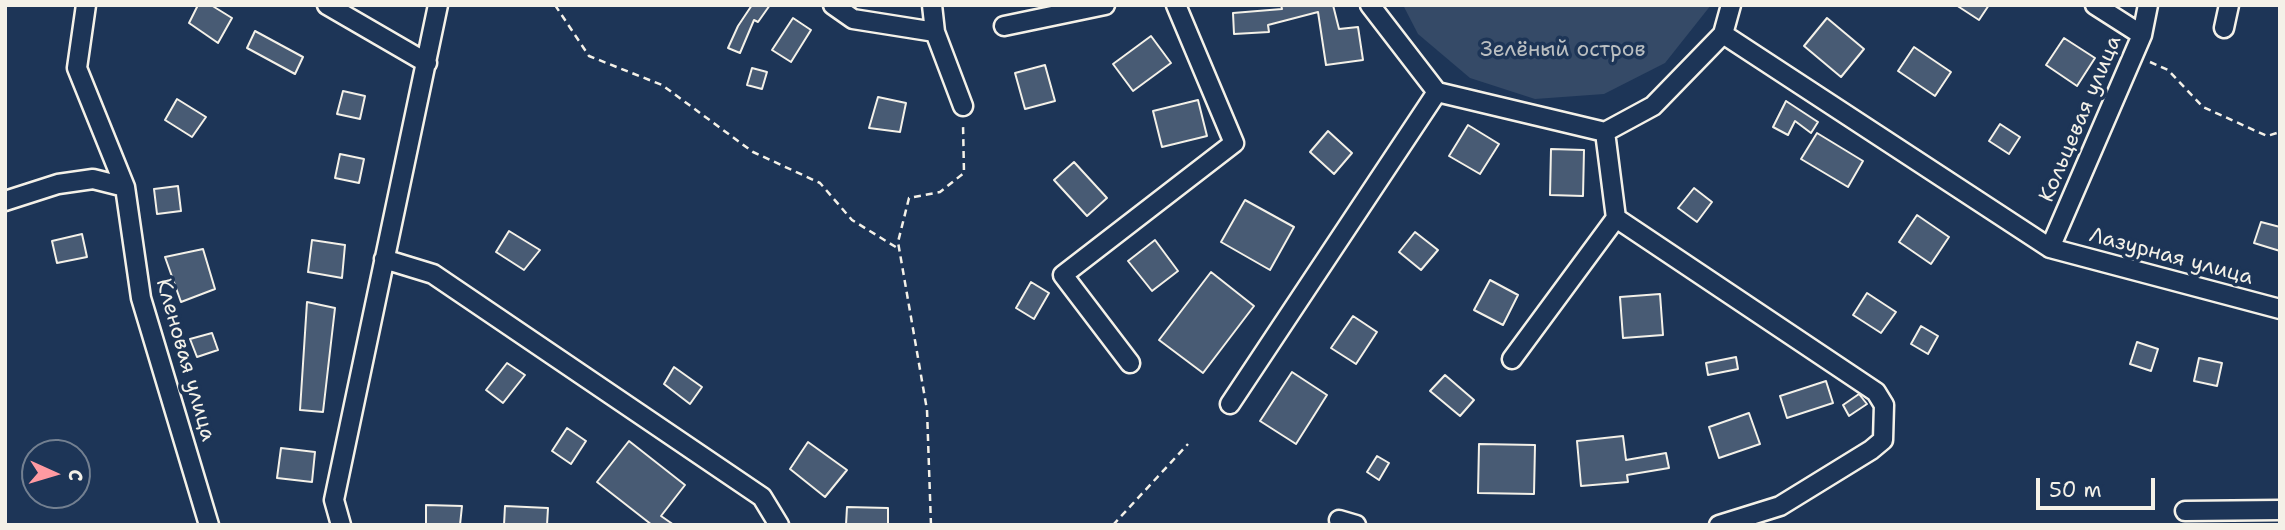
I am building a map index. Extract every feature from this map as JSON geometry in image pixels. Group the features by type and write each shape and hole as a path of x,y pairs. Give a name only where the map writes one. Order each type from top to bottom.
{"street":[{"name":"Кленовая улица","path":"86,5 77,68 125,187 141,298 209,525"},
{"path":"327,5 427,63"},
{"path":"341,525 334,499 438,5"},
{"path":"833,5 853,19 935,32"},
{"path":"932,5 935,32 963,106"},
{"path":"1003,26 1105,5"},
{"path":"1130,363 1063,275 1234,143 1176,5"},
{"path":"1370,5 1437,92 1605,132 1653,106 1723,34 1731,5"},
{"path":"2095,5 2142,35"},
{"name":"Кольцевая улица","path":"2050,248 2142,35 2148,5"},
{"path":"2224,28 2229,5"},
{"name":"Лазурная улица","path":"1723,34 2050,248 2280,309"},
{"path":"1230,404 1437,92"},
{"path":"1512,359 1616,218 1605,132"},
{"path":"5,201 58,184 93,179 125,187"},
{"path":"1616,218 1876,392 1884,405 1883,440 1780,506 1719,525"},
{"path":"384,259 433,274 762,496 779,525"},
{"path":"2185,511 2280,510"}],"path":[{"path":"555,5 589,56 662,85 754,152 820,183 852,220 899,249"},
{"path":"2133,56 2168,70 2203,107 2267,136 2280,132"},
{"path":"931,525 927,410 898,242 909,198 940,192 964,173 963,106"},
{"path":"1113,525 1188,444"}],"green space":[{"name":"Зелёный остров","path":"1403,5 1711,5 1665,63 1604,94 1535,99 1470,78 1418,34"}],"building":[{"path":"198,5 211,5 232,18 218,43 189,23"},
{"path":"752,5 770,5 758,22 754,20 740,53 728,48"},
{"path":"1281,5 1333,5 1339,29 1358,27 1363,60 1326,65 1318,12 1268,25 1269,32 1234,34 1233,13 1282,9"},
{"path":"1956,5 1989,5 1979,20"},
{"path":"793,18 811,30 791,62 772,50"},
{"path":"1827,18 1864,49 1841,77 1804,46"},
{"path":"255,31 303,57 295,74 247,48"},
{"path":"1151,36 1171,63 1133,91 1113,64"},
{"path":"2064,38 2095,58 2077,86 2046,65"},
{"path":"1914,47 1951,72 1935,96 1898,71"},
{"path":"1045,65 1055,101 1025,109 1015,73"},
{"path":"752,68 767,72 762,89 747,85"},
{"path":"343,91 365,96 360,119 337,114"},
{"path":"878,97 906,103 900,132 869,128"},
{"path":"177,99 206,117 192,137 165,120"},
{"path":"1198,100 1207,136 1162,147 1153,111"},
{"path":"1786,101 1818,122 1811,133 1795,121 1788,135 1773,127"},
{"path":"2000,124 2020,137 2009,154 1989,141"},
{"path":"1468,125 1499,144 1480,174 1449,156"},
{"path":"1328,131 1352,153 1334,174 1310,152"},
{"path":"1817,133 1863,161 1848,187 1801,159"},
{"path":"1551,149 1584,150 1583,196 1550,195"},
{"path":"340,154 364,159 359,183 335,178"},
{"path":"1074,162 1107,198 1087,216 1054,180"},
{"path":"178,186 181,211 157,214 154,189"},
{"path":"1694,188 1712,202 1697,222 1678,208"},
{"path":"1245,200 1294,227 1270,270 1221,242"},
{"path":"1917,215 1949,237 1931,264 1899,242"},
{"path":"2261,222 2280,227 2280,251 2254,243"},
{"path":"509,231 540,250 524,270 496,252"},
{"path":"1415,232 1438,250 1421,270 1399,252"},
{"path":"82,234 87,257 57,263 52,241"},
{"path":"312,240 345,245 342,278 308,272"},
{"path":"1155,240 1178,271 1152,291 1128,261"},
{"path":"203,249 215,289 181,302 165,257"},
{"path":"1211,272 1254,306 1203,373 1159,340"},
{"path":"1490,280 1518,295 1503,325 1474,310"},
{"path":"1031,282 1049,293 1034,319 1016,308"},
{"path":"1867,293 1896,312 1881,333 1853,315"},
{"path":"1660,294 1663,335 1623,338 1620,297"},
{"path":"307,302 335,308 323,412 300,410"},
{"path":"1353,316 1377,332 1356,364 1331,348"},
{"path":"1921,326 1938,336 1928,354 1911,344"},
{"path":"212,333 218,350 197,357 190,339"},
{"path":"2137,342 2158,349 2151,371 2130,364"},
{"path":"1736,357 1738,369 1708,375 1706,363"},
{"path":"2199,358 2222,363 2217,386 2194,381"},
{"path":"507,363 525,375 503,403 486,390"},
{"path":"674,367 702,387 690,404 664,384"},
{"path":"1292,372 1327,395 1296,444 1260,421"},
{"path":"1445,375 1474,400 1460,416 1430,391"},
{"path":"1826,381 1833,403 1787,418 1780,396"},
{"path":"1859,394 1867,404 1849,416 1843,405"},
{"path":"1749,413 1760,444 1719,458 1709,427"},
{"path":"567,428 586,441 571,464 552,451"},
{"path":"1623,436 1626,460 1666,453 1669,468 1627,475 1628,482 1581,486 1577,441"},
{"path":"629,441 685,485 661,516 674,525 652,525 597,482"},
{"path":"808,442 847,470 825,497 790,469"},
{"path":"1479,444 1535,445 1534,494 1478,493"},
{"path":"281,448 315,452 312,482 277,478"},
{"path":"1377,456 1389,463 1379,480 1367,472"},
{"path":"426,505 462,506 460,525 426,525"},
{"path":"505,506 548,508 547,525 504,525"},
{"path":"847,507 888,508 888,525 846,525"}]}
